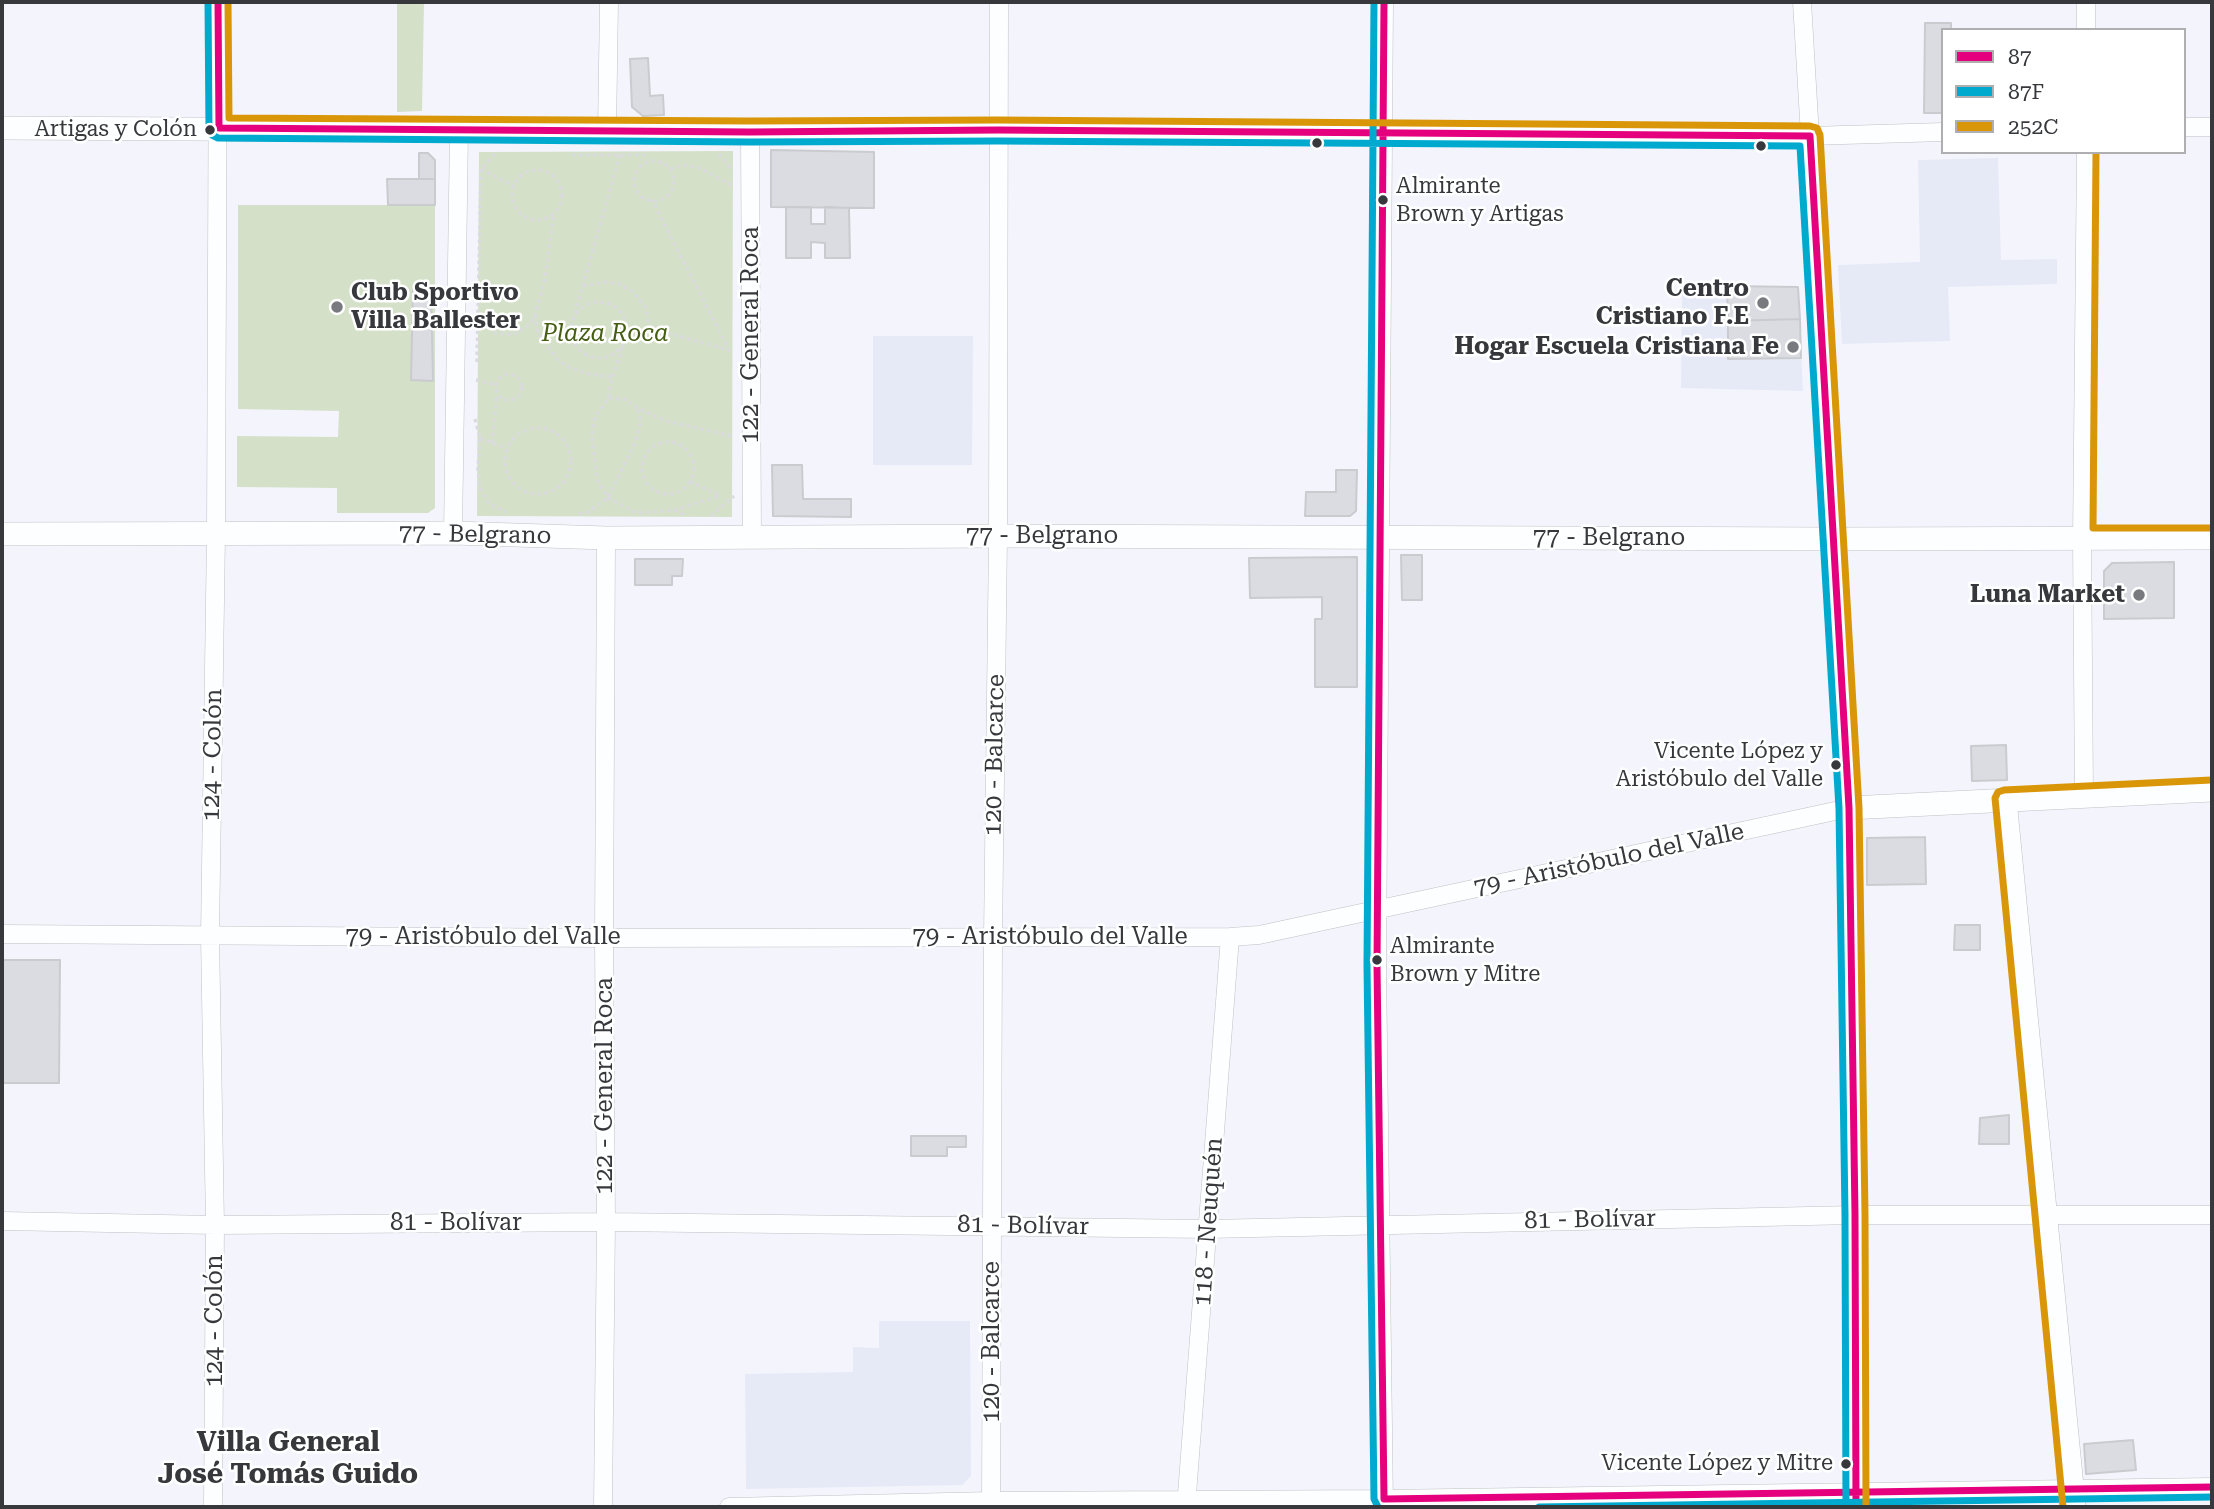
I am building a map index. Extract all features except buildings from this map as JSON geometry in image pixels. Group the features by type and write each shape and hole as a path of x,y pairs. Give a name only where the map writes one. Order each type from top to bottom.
{"street":[{"name":"124 - Colón","path":"213,1507 215,1225 210,936 216,534 218,2"},
{"path":"607,131 609,2"},
{"name":"120 - Balcarce","path":"991,1504 999,2"},
{"path":"1384,2 1377,965 1384,1503"},
{"path":"1802,2 1849,808 1855,1215 1855,1500"},
{"path":"2086,2 2086,28"},
{"path":"2186,127 2212,127"},
{"path":"2,128 750,132 998,130 1810,136 1941,132"},
{"path":"453,533 459,131"},
{"name":"122 - General Roca","path":"750,132 752,538"},
{"path":"2084,796 2082,538 2086,154"},
{"name":"77 - Belgrano","path":"2,534 453,533 606,538 2212,538"},
{"name":"122 - General Roca","path":"603,1507 606,1222 606,538"},
{"name":"79 - Aristóbulo del Valle","path":"2,934 604,938 1230,937 1259,935 1379,910 1849,808 2212,790"},
{"path":"2005,800 2073,1498"},
{"name":"118 - Neuquén","path":"1186,1504 1230,937"},
{"name":"81 - Bolívar","path":"2,1221 215,1225 606,1222 1208,1229 1855,1215 2212,1215"},
{"path":"729,1507 2073,1498 2212,1487"}],"path":[{"path":"477,367 481,169 495,154 509,154"},
{"path":"565,155 645,155"},
{"path":"620,155 573,318 571,337 581,352 589,357 608,358 623,347"},
{"path":"708,155 721,155 733,172"},
{"path":"660,161 670,169 674,182 669,194 652,200 640,195 636,190 634,184 641,166 660,161"},
{"path":"670,169 683,165 699,168 738,189 739,180"},
{"path":"481,169 513,186"},
{"path":"478,315 495,333 513,335 529,326 535,315 545,279 554,214 559,207 562,191 555,176 540,169 524,173 513,186 511,194 523,216 538,220 554,214"},
{"path":"583,286 605,282 619,284 633,292 646,308 649,328 729,350 652,200"},
{"path":"573,318 579,310 595,302 614,305 621,311 628,329 609,398 595,417 592,436 597,479 608,498 637,513 674,510 720,496 690,481"},
{"path":"535,315 538,333 558,360 568,367 589,374 613,377"},
{"path":"492,443 496,384 500,377 508,373 517,376 523,387 519,396 512,400 503,399 497,393"},
{"path":"476,380 496,384"},
{"path":"609,398 625,399 637,408 666,421 738,438"},
{"path":"476,408 475,421 480,438 480,488 489,504 507,512"},
{"path":"577,514 588,512 608,498 635,443 640,421 637,408"},
{"path":"544,429 555,433 569,450 569,473 556,489 536,495 526,492 517,487 506,470 507,449 522,432 544,429"},
{"path":"480,438 507,449"},
{"path":"661,443 678,444 691,455 693,472 690,481 685,487 670,494 654,489 644,477 643,461 647,453 661,443"},
{"path":"704,522 736,494"},
{"path":"674,510 694,518"}],"shaded area":[{"path":"1998,158 2001,260 2057,259 2057,284 1948,287 1950,341 1842,344 1838,265 1920,262 1918,160"},
{"path":"1682,286 1798,287 1803,391 1681,388"},
{"path":"873,336 973,336 972,465 873,465"},
{"path":"879,1321 970,1321 971,1476 962,1485 746,1489 745,1374 853,1372 853,1347 879,1348"}],"green space":[{"path":"397,2 424,2 422,111 397,112"},
{"name":"Plaza Roca","path":"733,151 732,517 477,516 479,152"},
{"name":"Club Sportivo Villa Ballester","path":"238,205 435,205 435,508 428,513 337,513 337,488 237,487 237,436 338,437 339,411 238,409"}],"transit line":[{"name":"87F","path":"208,2 209,129 212,135 218,138 1800,146 1839,808 1846,1507"},
{"name":"87","path":"218,2 219,128 1810,136 1849,808 1856,1507"},
{"name":"252C","path":"228,2 229,118 998,120 1817,128 1820,135 1859,808 1866,1507"},
{"name":"87F","path":"1374,2 1367,965 1374,1499 1378,1507"},
{"name":"87","path":"1384,2 1377,965 1384,1499 2212,1487"},
{"name":"252C","path":"2096,154 2093,528 2212,528"},
{"name":"252C","path":"2063,1507 1995,798 1998,792 2004,790 2211,780"},
{"name":"87F","path":"1539,1507 2212,1497"}],"place":[{"name":"Artigas y Colón","path":"210,130"},
{"name":"Almirante Brown y Artigas","path":"1383,200"},
{"name":"Centro Cristiano F.E","path":"1763,303"},
{"name":"Club Sportivo Villa Ballester","path":"337,307"},
{"name":"Hogar Escuela Cristiana Fe","path":"1793,347"},
{"name":"Luna Market","path":"2139,595"},
{"name":"Vicente López y Aristóbulo del Valle","path":"1836,765"},
{"name":"Almirante Brown y Mitre","path":"1377,960"},
{"name":"Vicente López y Mitre","path":"1846,1464"}],"district":[{"name":"Villa General José Tomás Guido","path":"288,1459"}]}
